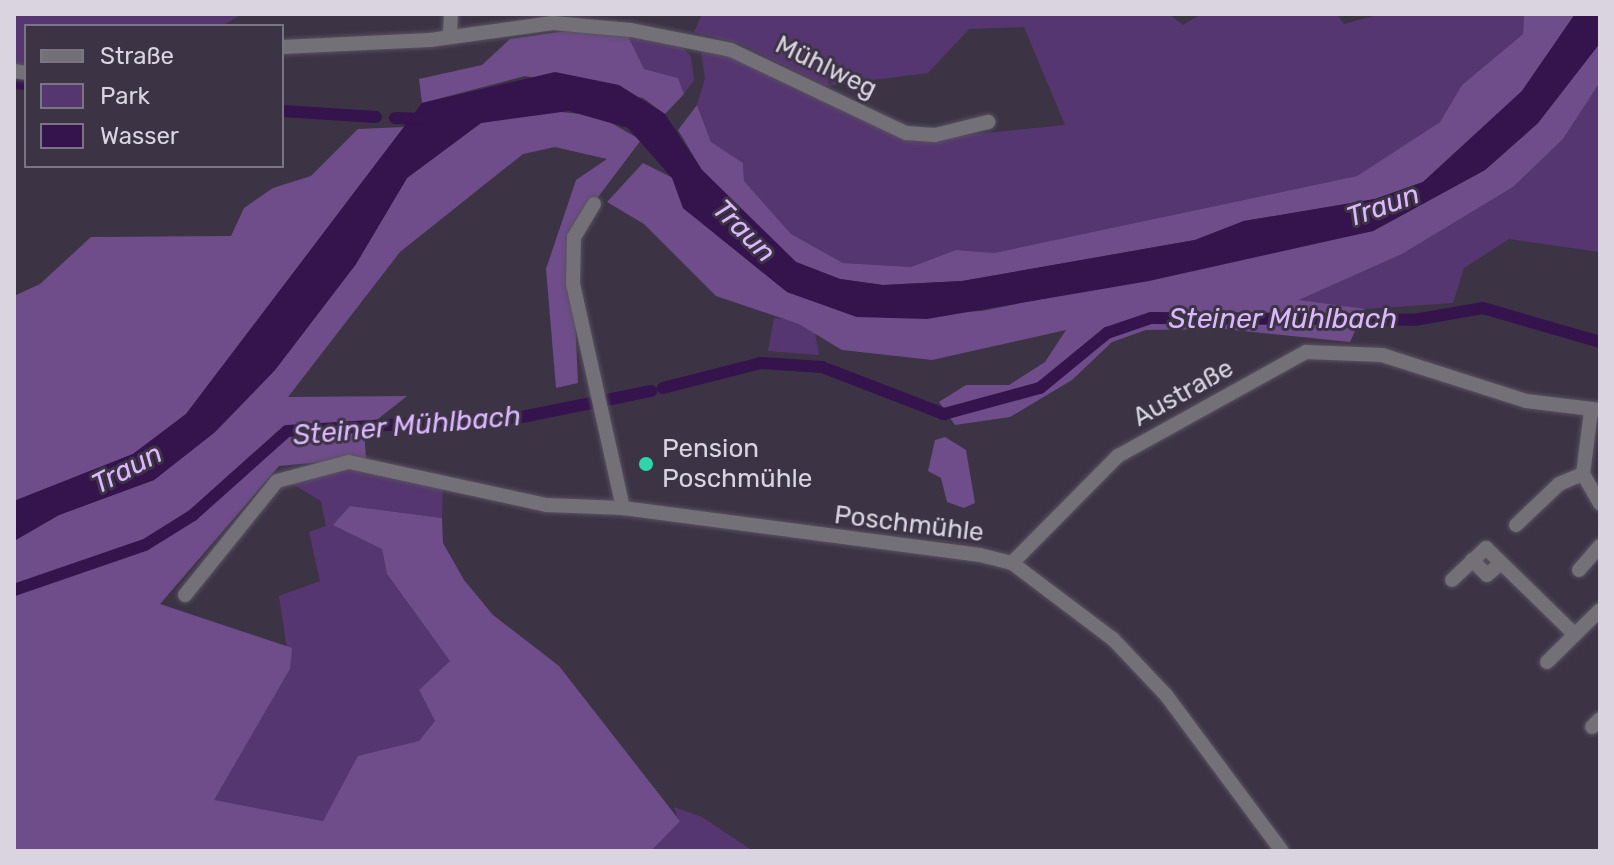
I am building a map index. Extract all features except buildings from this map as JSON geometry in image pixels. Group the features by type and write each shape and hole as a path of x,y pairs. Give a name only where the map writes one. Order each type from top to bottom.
{"street":[{"path":"450,32 451,14"},
{"name":"Mühlweg","path":"284,47 430,40 450,32 553,23 654,33 757,60 906,133 935,135 988,122"},
{"path":"594,204 574,237 573,284 595,394 623,508"},
{"name":"Austraße","path":"1012,563 1118,456 1306,352 1382,355 1526,401 1595,410"},
{"path":"1595,410 1583,474 1600,503"},
{"name":"Poschmühle","path":"185,595 277,481 318,464 385,466 509,499 623,508 1012,563 1113,639 1166,695 1282,851"},
{"path":"1516,525 1559,484 1583,474"},
{"path":"1579,570 1600,546"},
{"path":"1452,580 1486,548 1575,635"},
{"path":"1547,662 1600,610"}],"green space":[{"path":"14,14 242,14 225,24 24,24 24,68 14,65"},
{"path":"702,14 1169,14 1183,25 1201,14 1337,14 1344,24 1380,14 1524,14 1523,34 1462,85 1440,122 1357,176 994,253 956,250 911,267 843,263 791,234 744,181 743,163 711,142 697,105 705,78 700,46 740,55 915,140 1065,125 1024,27 969,29 928,73 826,86 741,44 694,32"},
{"path":"627,34 679,44 691,56 694,80 684,94 678,78 644,69"},
{"path":"1600,82 1600,252 1509,239 1464,268 1453,303 1365,309 1297,301 1402,254 1513,187 1563,139"},
{"path":"774,318 813,322 819,355 768,351"},
{"path":"348,464 443,486 442,518 350,506 382,549 387,574 450,661 419,690 435,721 419,742 359,756 323,821 213,800 290,669 279,596 320,581 309,532 326,526 321,501 284,479"},
{"path":"674,807 702,817 753,851 651,851 679,821"}],"shaded area":[{"path":"1524,14 1575,14 1522,91 1423,182 1375,199 1244,221 1195,240 962,281 883,285 840,279 796,262 702,170 678,130 697,105 711,142 743,163 744,181 791,234 843,263 911,267 956,250 994,253 1357,176 1440,122 1462,85 1523,34"},
{"path":"566,31 627,34 644,69 678,78 684,94 665,114 643,98 525,76 422,103 419,79 482,65 510,39"},
{"path":"1600,43 1600,82 1563,139 1513,187 1402,254 1299,300 1365,309 1350,342 1224,329 1146,330 1112,342 1072,380 1010,417 955,425 939,402 966,385 1009,385 1045,362 1066,330 932,360 842,350 799,324 716,296 644,224 607,202 643,163 673,178 683,208 787,292 857,317 982,311 1373,231 1485,170 1538,123"},
{"path":"542,110 599,116 641,140 571,233 578,383 556,388 546,269 576,180 607,159 555,147 523,154 400,252 288,397 407,396 364,430 366,458 279,466 160,604 292,648 290,669 214,800 323,821 358,756 419,741 435,721 419,690 450,661 387,574 382,549 333,525 350,506 442,518 443,543 464,580 493,615 559,666 680,821 651,851 14,851 14,541 59,515 154,480 215,432 275,370 356,264 407,178 481,123"},
{"path":"404,127 186,414 133,454 14,501 14,296 40,284 91,237 231,236 244,208 273,188 311,176 358,129"},
{"path":"945,437 966,450 975,503 964,508 947,502 941,478 928,471 935,440"}],"water":[{"name":"Traun","path":"1575,14 1600,14 1600,43 1538,123 1485,170 1373,231 1149,281 927,319 857,317 787,292 683,208 672,178 628,128 569,111 481,123 407,178 356,264 275,370 215,432 154,480 59,515 14,541 14,501 133,454 186,414 422,103 555,72 619,85 665,114 702,170 796,262 840,279 883,285 962,281 1195,240 1244,221 1375,199 1423,182 1522,91"}],"waterway":[{"path":"14,83 24,84"},
{"path":"284,111 376,117"},
{"path":"395,118 424,119"},
{"name":"Steiner Mühlbach","path":"663,388 761,363 822,367 944,414 1040,388 1107,333 1151,318 1414,320 1483,308 1600,342"},
{"name":"Steiner Mühlbach","path":"14,590 145,545 193,515 287,431 522,417 651,391"}],"place":[{"name":"Pension Poschmühle","path":"646,464"}]}
